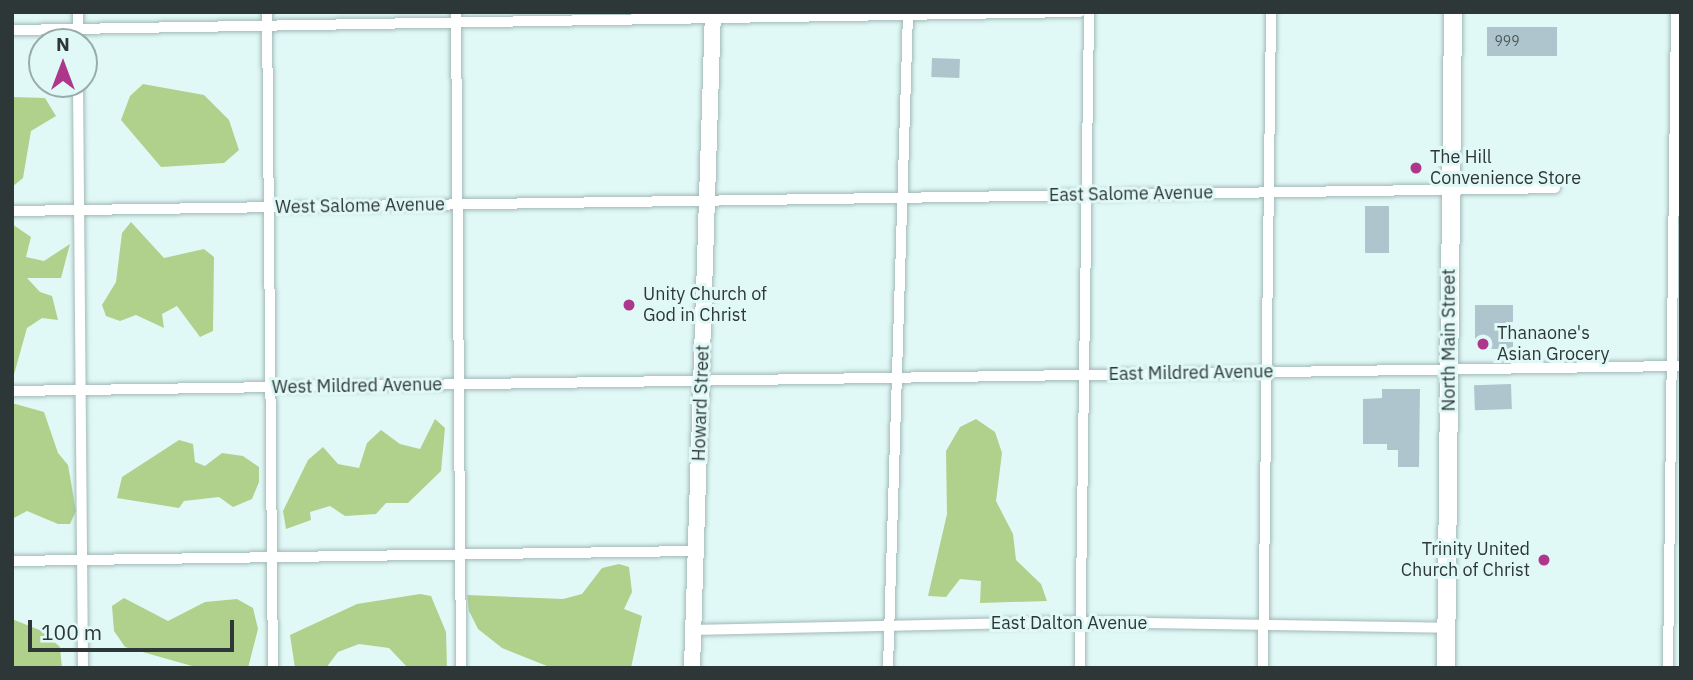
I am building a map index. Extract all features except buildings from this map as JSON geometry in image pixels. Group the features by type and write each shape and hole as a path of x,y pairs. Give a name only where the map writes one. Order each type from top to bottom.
{"main road":[{"name":"North Main Street","path":"1446,668 1453,12"},
{"name":"Howard Street","path":"692,668 691,629 713,16"}],"street":[{"path":"267,12 273,668"},
{"path":"98,35 456,18 1080,12"},
{"path":"1080,668 1089,12"},
{"path":"1263,668 1271,12"},
{"path":"1668,668 1677,366 1676,12"},
{"path":"888,668 905,197 908,14"},
{"path":"456,18 461,668"},
{"path":"78,98 83,668"},
{"name":"East Salome Avenue","path":"707,202 1450,187 1555,188"},
{"name":"West Salome Avenue","path":"12,211 79,208 707,202"},
{"name":"East Mildred Avenue","path":"701,381 1677,366"},
{"name":"West Mildred Avenue","path":"12,391 701,381"},
{"path":"12,561 694,551"},
{"name":"East Dalton Avenue","path":"691,629 1081,622 1446,628"}],"green space":[{"path":"143,84 204,95 229,120 239,150 224,163 161,167 121,120 130,96"},
{"path":"12,97 45,98 56,116 31,131 23,178 12,187"},
{"path":"131,222 164,258 204,249 214,257 213,331 200,337 177,306 162,314 164,328 136,315 120,321 106,316 102,305 116,282 122,233"},
{"path":"12,224 31,237 26,257 44,261 70,244 61,278 27,278 40,292 52,296 58,320 42,318 27,328 13,378"},
{"path":"12,403 44,412 58,453 68,465 76,511 70,524 58,524 27,511 12,519"},
{"path":"435,419 445,428 441,471 408,503 386,503 376,514 345,516 330,506 310,512 311,520 286,529 283,511 308,460 323,447 338,464 359,468 367,443 381,430 400,444 420,449"},
{"path":"976,419 995,432 1002,453 996,501 1013,534 1016,560 1041,584 1047,601 980,603 981,581 960,579 946,597 928,596 947,514 946,451 960,427"},
{"path":"179,440 193,444 195,462 205,466 222,453 243,456 259,467 259,482 252,499 233,507 219,497 184,501 179,508 117,498 122,477"},
{"path":"619,564 629,567 632,592 624,609 642,616 631,668 552,668 502,648 478,629 469,611 467,595 563,599 582,594 602,568"},
{"path":"420,594 431,596 446,632 447,668 408,668 389,648 359,644 338,652 326,668 295,668 290,635 357,604"},
{"path":"124,598 168,621 205,602 237,599 253,608 258,629 248,668 199,668 125,647 114,631 112,606"},
{"path":"12,619 42,631 60,647 62,668 12,668"}],"place":[{"name":"The Hill Convenience Store","path":"1416,168"},
{"name":"Unity Church of God in Christ","path":"629,305"},
{"name":"Thanaone's Asian Grocery","path":"1483,344"},
{"name":"Trinity United Church of Christ","path":"1544,560"}]}
